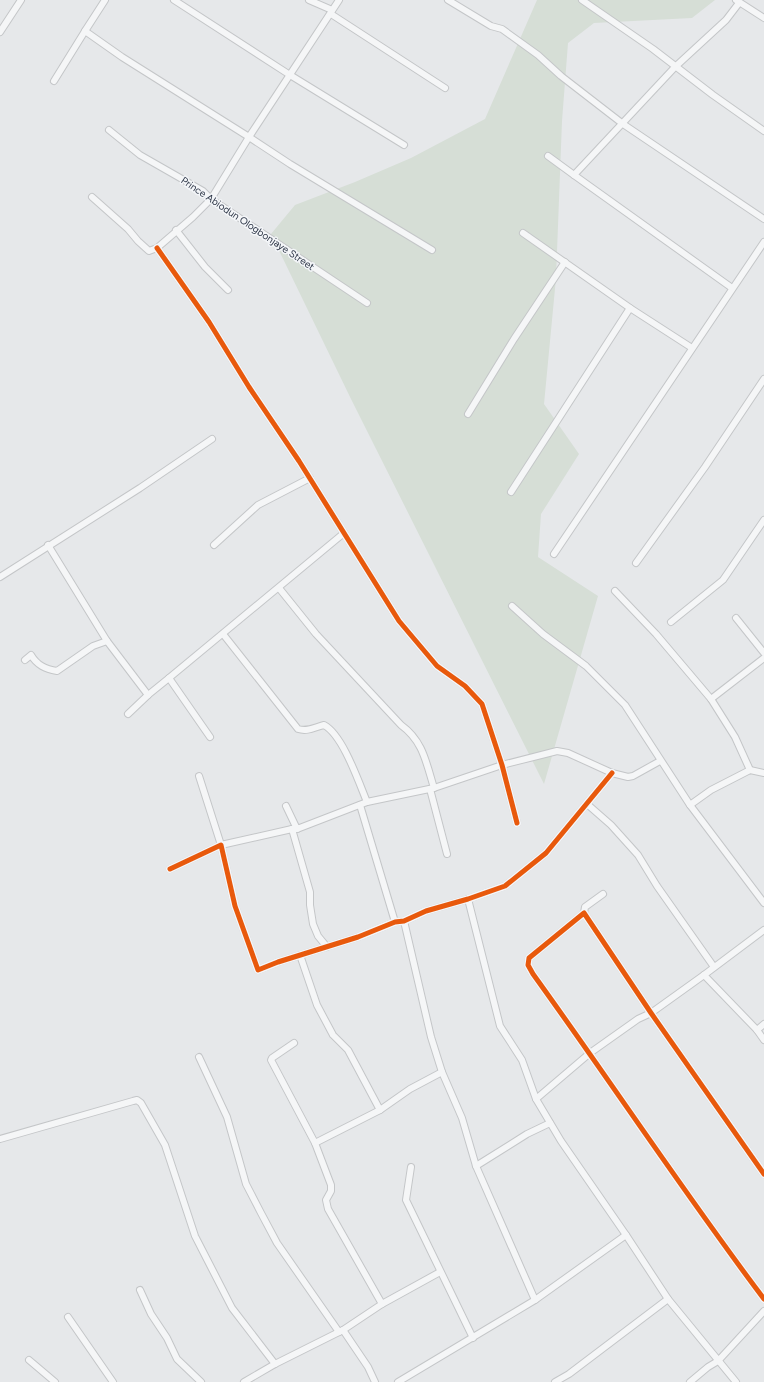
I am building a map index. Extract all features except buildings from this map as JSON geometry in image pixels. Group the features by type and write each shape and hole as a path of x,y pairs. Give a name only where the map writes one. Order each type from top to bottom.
{"street":[{"path":"0,32 21,0"},
{"path":"54,81 105,0"},
{"path":"174,0 290,76 404,146"},
{"path":"309,0 332,12 445,88"},
{"path":"92,197 128,229 138,242 149,251 157,248 176,230 193,217 211,199 249,137 339,0"},
{"path":"448,0 491,26 502,29 538,55 561,76 623,124 764,219"},
{"path":"582,0 653,49 713,96 764,131"},
{"path":"574,176 675,67 726,20 737,2 764,18"},
{"path":"85,31 122,57 290,164 432,250"},
{"name":"Prince Abiodun Ologbonjaye Street","path":"109,130 140,155 203,191 211,199 367,303"},
{"path":"548,156 732,288"},
{"path":"176,230 205,267 228,290"},
{"path":"524,233 630,308 692,348"},
{"path":"554,554 764,242"},
{"path":"157,248 209,322 249,387 310,478 399,621 438,666 465,686 482,704 502,765 518,823"},
{"path":"468,414 514,339 565,262"},
{"path":"512,492 630,308"},
{"path":"636,563 705,467 764,379"},
{"path":"0,577 48,545 140,488 212,439"},
{"path":"214,545 258,505 310,478"},
{"path":"671,622 723,580 764,520"},
{"path":"128,714 148,695 344,533"},
{"path":"48,545 107,641 148,695"},
{"path":"279,588 316,634 410,732 421,746 432,788 446,854"},
{"path":"615,591 656,634 711,699 735,737 750,770"},
{"path":"512,606 543,634 586,666 625,705 690,805 764,903"},
{"path":"736,618 764,653"},
{"path":"223,634 298,729 303,731 324,725 330,728 349,757 367,802"},
{"path":"25,660 31,655 42,666 49,670 57,671 93,646 107,641"},
{"path":"711,699 764,658"},
{"path":"169,678 210,737"},
{"path":"170,869 220,845 294,829 367,802 432,788 502,765 557,751 562,751 612,773 628,777 633,776 660,761"},
{"path":"690,805 711,790 750,770 764,774"},
{"path":"199,776 220,845 235,906 258,970 358,937 395,922 404,921 426,911 506,886 546,853 612,773"},
{"path":"587,804 611,825 638,855 657,886 714,967"},
{"path":"360,805 395,922"},
{"path":"286,806 294,829 310,892 310,905 313,924 318,936 328,946"},
{"path":"603,894 585,907 584,913 529,958 528,965 724,1246 764,1299"},
{"path":"468,899 500,1026 522,1060 536,1099 668,1299 736,1382"},
{"path":"584,913 764,1174"},
{"path":"404,921 431,1037 442,1072 462,1118 476,1166 535,1300"},
{"path":"536,1099 590,1053 704,975 764,930"},
{"path":"300,955 317,1004 333,1035 348,1050 380,1110"},
{"path":"704,975 757,1030 764,1040"},
{"path":"757,1030 764,1024"},
{"path":"294,1043 271,1060 314,1143 331,1186 331,1191 326,1200 328,1209 382,1304"},
{"path":"199,1057 227,1117 246,1184 267,1225 277,1243 368,1367 375,1382"},
{"path":"314,1143 380,1110 410,1089 442,1072"},
{"path":"0,1139 133,1101 137,1100 141,1103 165,1145 195,1236 232,1308 275,1364"},
{"path":"476,1166 527,1134 550,1122"},
{"path":"411,1167 406,1200 473,1338"},
{"path":"398,1382 535,1300 626,1235"},
{"path":"244,1382 275,1364 341,1331 382,1304 440,1272"},
{"path":"140,1290 151,1314 167,1338 178,1359 201,1382"},
{"path":"555,1382 569,1374 668,1299"},
{"path":"690,1382 718,1361 764,1311"},
{"path":"68,1317 113,1382"},
{"path":"30,1360 54,1382"}],"shaded area":[{"path":"537,0 715,0 692,18 594,23 568,43 562,121 556,278 544,404 579,454 541,514 538,557 598,596 544,784 351,399 271,234 295,205 355,182 411,158 485,119"}],"cycle path":[{"path":"157,248 209,322 249,387 299,461 399,621 437,666 465,686 482,704 502,765 517,823"},
{"path":"170,869 221,845 235,906 258,970 278,962 358,937 395,922 404,921 426,911 468,899 505,886 546,853 612,773"},
{"path":"764,1174 651,1013 584,913 529,958 528,965 533,974 705,1219 764,1299"}]}
